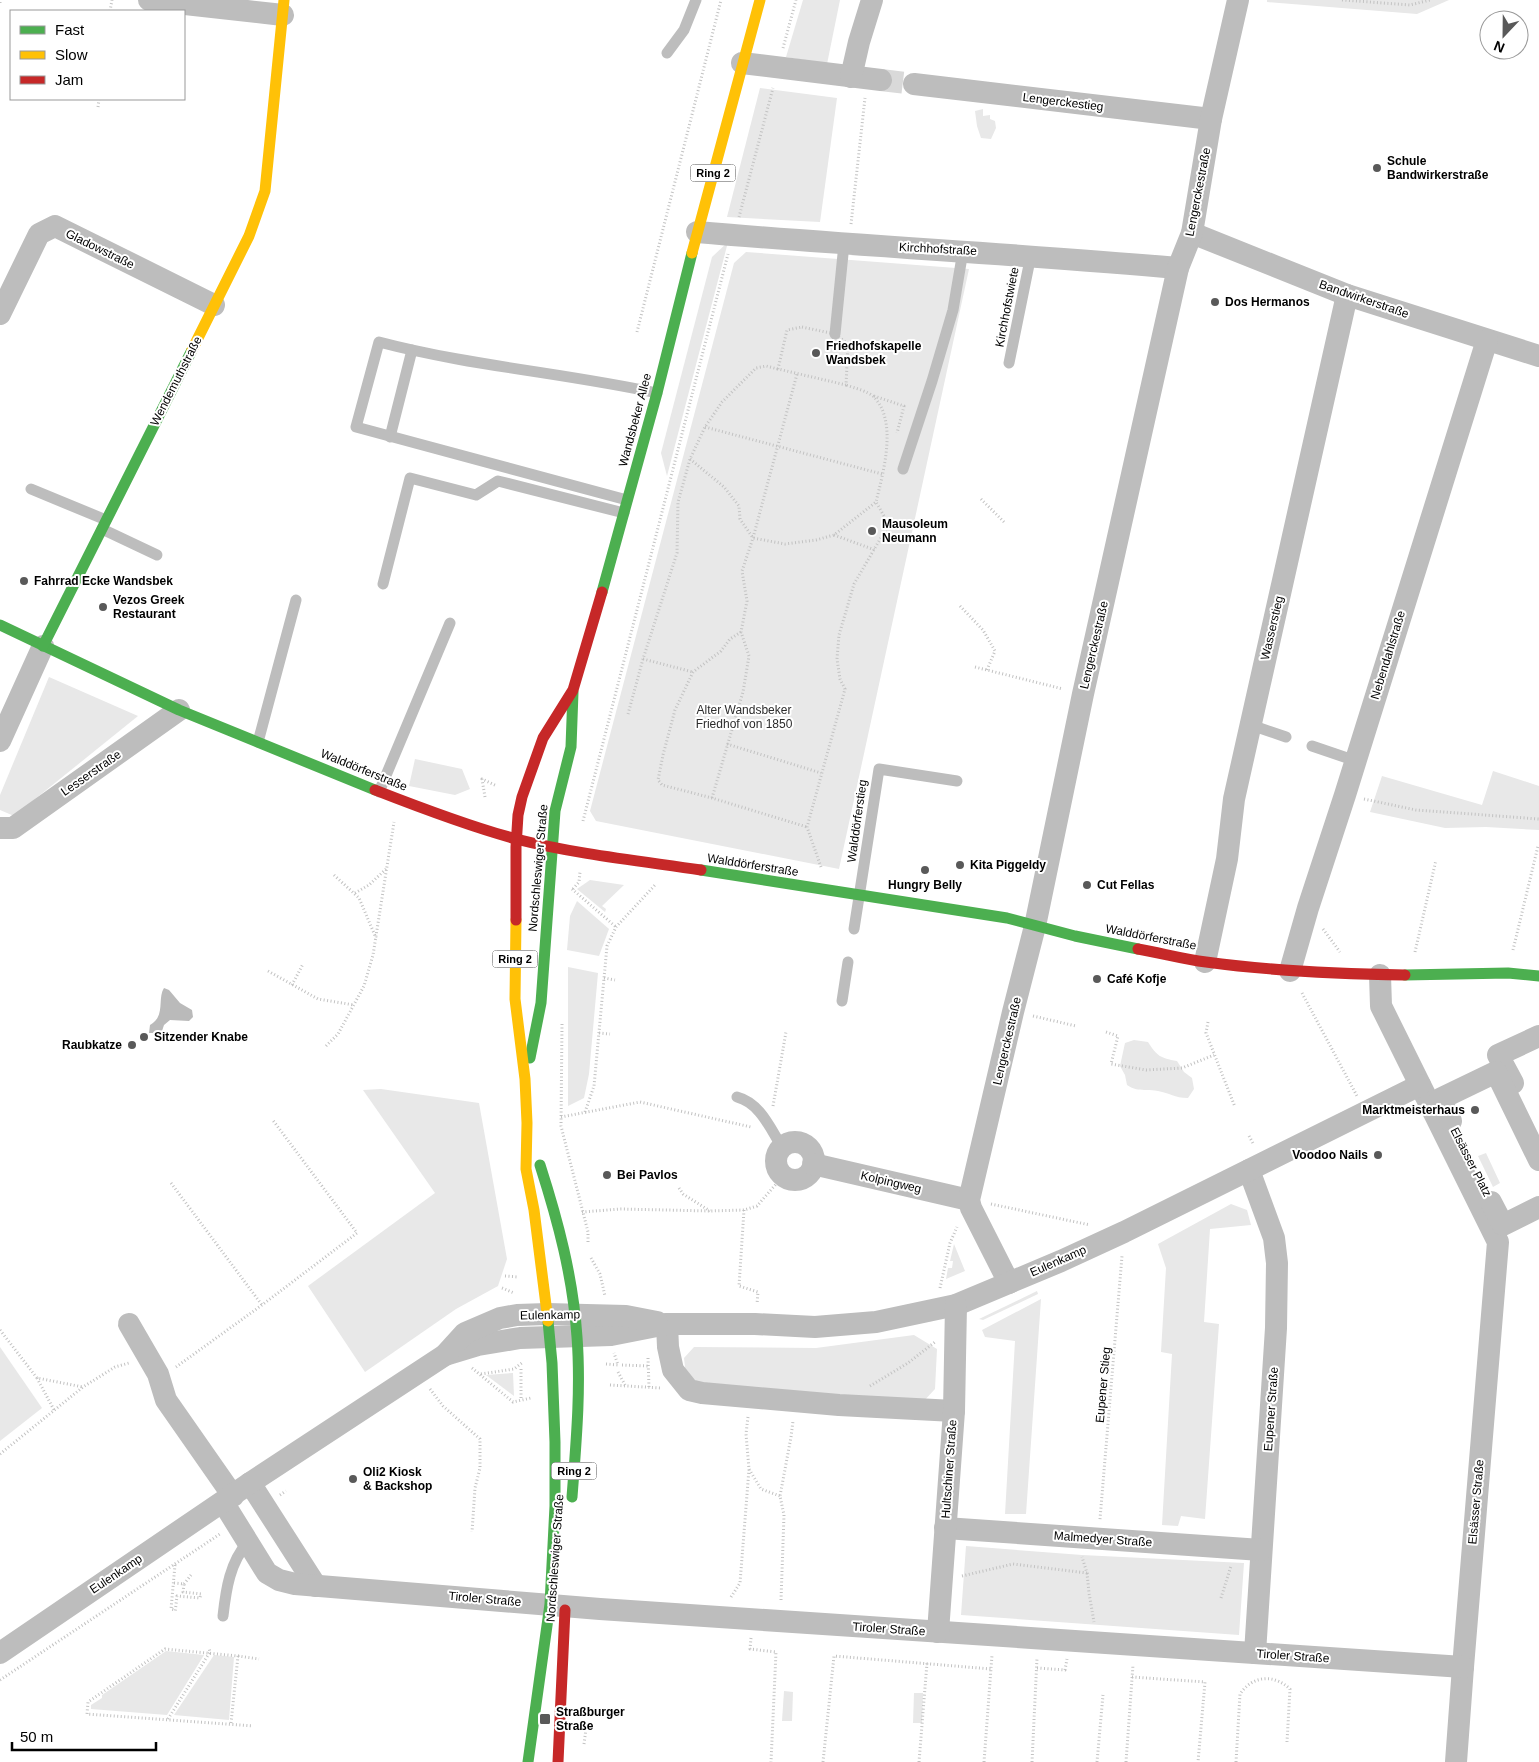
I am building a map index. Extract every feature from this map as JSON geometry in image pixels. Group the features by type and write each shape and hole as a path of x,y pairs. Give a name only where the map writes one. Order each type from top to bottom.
{"main road":[{"name":"Wandsbeker Allee","path":"517,839 518,815 522,797 537,754 543,738 572,690 593,624 657,393 697,232 760,0"},
{"name":"Wendemuthstraße","path":"43,646 249,236 265,191 284,8"},
{"name":"Walddörferstraße","path":"0,625 179,710 397,799 473,826 517,839 673,866 1007,918 1075,936 1205,962 1290,972 1380,975 1508,974 1539,976"},
{"name":"Nordschleswiger Straße","path":"525,1079 541,1003 555,811 571,747 572,690"},
{"name":"Nordschleswiger Straße","path":"517,839 515,999 525,1079 527,1123 526,1169 534,1210 547,1314 554,1412 555,1497 560,1602 558,1762"},
{"name":"Nordschleswiger Straße","path":"527,1123 556,1214 570,1275 576,1325 579,1382 572,1509"},
{"name":"Nordschleswiger Straße","path":"528,1762 560,1602"}],"street":[{"path":"149,0 173,7 284,8"},
{"path":"742,63 866,79 859,42 872,0"},
{"name":"Lengerckestraße","path":"970,1200 1013,1012 1036,926 1083,694 1178,268 1192,233 1211,119 1238,0"},
{"name":"Lengerckestieg","path":"914,84 1211,119"},
{"name":"Gladowstraße","path":"2,304 39,234 55,226 214,305"},
{"name":"Kirchhofstraße","path":"697,232 734,235 848,234 963,251 1178,268"},
{"name":"Bandwirkerstraße","path":"1192,233 1347,295 1539,356"},
{"name":"Wasserstieg","path":"1205,962 1227,860 1234,800 1347,295"},
{"name":"Nebendahlstraße","path":"1290,972 1308,908 1356,761 1487,340"},
{"name":"Wendemuthstraße","path":"0,741 43,646"},
{"name":"Lesserstraße","path":"0,828 13,828 179,710"},
{"path":"1380,975 1381,1006 1498,1242 1539,1223"},
{"path":"1539,1036 1498,1055 1539,1134"},
{"name":"Elsässer Platz","path":"1539,1160 1496,1072 1440,1099 1503,1225 1539,1207"},
{"name":"Eulenkamp","path":"445,1354 504,1340 549,1336 576,1325 626,1316 667,1324 755,1324 815,1327 949,1314 1009,1283 1124,1232 1420,1085"},
{"path":"792,1142 804,1144 812,1152 813,1164 807,1175 802,1179 789,1179 778,1171 776,1158 782,1147 792,1142"},
{"name":"Kolpingweg","path":"813,1164 970,1200"},
{"name":"Eupener Straße","path":"1249,1170 1274,1238 1277,1263 1276,1328 1255,1653"},
{"path":"970,1200 971,1208 1009,1283"},
{"name":"Elsässer Straße","path":"1456,1760 1498,1242"},
{"name":"Eulenkamp","path":"0,1653 445,1354 465,1333 493,1321 517,1315 547,1314 576,1325"},
{"name":"Hultschiner Straße","path":"938,1632 954,1411 949,1314"},
{"path":"129,1324 158,1374 166,1400 236,1494 316,1586"},
{"path":"667,1324 668,1347 673,1370 689,1390 702,1393 839,1405 954,1411"},
{"name":"Tiroler Straße","path":"236,1494 248,1542 268,1573 287,1582 316,1586 560,1602 600,1609 1463,1667"},
{"name":"Malmedyer Straße","path":"945,1528 1261,1550"}],"lane":[{"path":"667,53 684,30 696,0"},
{"path":"835,334 848,234"},
{"path":"903,469 953,310 963,251"},
{"name":"Kirchhofstwiete","path":"1010,364 1031,255"},
{"path":"627,500 356,428 379,342 412,350 615,384 657,393"},
{"path":"390,436 412,350"},
{"path":"383,584 410,478 476,495 498,481 624,513"},
{"path":"31,489 104,525 157,555"},
{"path":"258,742 296,600"},
{"path":"379,792 450,623"},
{"path":"1251,725 1286,737"},
{"path":"1312,746 1356,761"},
{"name":"Walddörferstieg","path":"860,895 879,770 957,781"},
{"path":"854,929 860,895"},
{"path":"842,1001 848,962"},
{"path":"737,1096 752,1103 782,1147"},
{"path":"223,1616 226,1589 232,1569 241,1550 248,1542"}],"path":[{"path":"637,332 721,0"},
{"path":"583,829 583,821 796,0"},
{"path":"1342,0 1410,5 1430,0"},
{"path":"848,234 866,79"},
{"path":"98,108 99,100"},
{"path":"778,369 787,330 802,327 835,334 848,344 846,385"},
{"path":"628,714 643,659 677,553 678,502 690,459 705,427 722,402 756,368 766,366 846,385 904,406 896,437"},
{"path":"712,798 743,692 749,656 741,632 747,601 742,571 779,447 797,374"},
{"path":"690,459 724,488 739,506 740,519 753,538 785,544 816,540 834,535 876,502 886,455 887,428 874,396"},
{"path":"705,427 882,474"},
{"path":"981,499 1004,522"},
{"path":"815,888 821,866 807,827 845,690 840,679 837,659 840,635 854,584 886,530 884,516 876,502"},
{"path":"834,535 875,550"},
{"path":"960,606 983,630 995,650 987,670"},
{"path":"741,632 730,639 721,651 693,672 675,710 662,755 658,780 662,785 807,827"},
{"path":"643,659 693,672"},
{"path":"975,667 1083,694"},
{"path":"727,744 821,773"},
{"path":"485,798 482,780 498,786"},
{"path":"1345,795 1416,810 1539,820"},
{"path":"326,1046 338,1034 364,986 373,955 397,799"},
{"path":"576,819 583,821"},
{"path":"1508,974 1538,846"},
{"path":"1410,975 1436,860"},
{"path":"585,1113 594,1086 607,946 616,927 673,866"},
{"path":"355,894 369,885 387,868"},
{"path":"334,875 355,894 376,939"},
{"path":"572,889 616,927"},
{"path":"1308,908 1356,974"},
{"path":"292,985 303,964"},
{"path":"268,970 318,1000 354,1004"},
{"path":"1290,972 1366,1112"},
{"path":"604,978 615,980"},
{"path":"1013,1012 1076,1026"},
{"path":"562,1022 561,1117 566,1152 588,1232 588,1246"},
{"path":"1208,1022 1206,1033 1235,1107"},
{"path":"772,1114 786,1032"},
{"path":"1106,1032 1118,1036 1111,1064 1146,1070 1182,1068 1214,1055"},
{"path":"599,1033 610,1034"},
{"path":"561,1117 640,1102 759,1129 782,1147"},
{"path":"0,1454 83,1387 115,1366 131,1363 158,1374 167,1374 262,1306 357,1233 272,1119"},
{"path":"582,1212 621,1209 710,1212 744,1210 757,1206 783,1176"},
{"path":"171,1183 262,1306"},
{"path":"679,1188 683,1194 710,1212"},
{"path":"869,1386 908,1363 949,1314 950,1243 970,1200 1124,1232"},
{"path":"744,1210 739,1286 758,1292 755,1324"},
{"name":"Eupener Stieg","path":"1099,1539 1124,1232"},
{"path":"588,1253 600,1274 606,1303"},
{"path":"595,1274 600,1274"},
{"path":"505,1276 518,1277"},
{"path":"502,1288 514,1293"},
{"path":"0,1330 37,1378 54,1410"},
{"path":"606,1364 618,1365 614,1352"},
{"path":"648,1352 649,1387"},
{"path":"445,1354 473,1369 513,1402 532,1398 531,1389"},
{"path":"480,1374 514,1369 523,1362"},
{"path":"622,1365 648,1366"},
{"path":"521,1369 521,1400"},
{"path":"618,1372 625,1386"},
{"path":"37,1378 83,1387"},
{"path":"610,1385 689,1390"},
{"path":"720,1617 740,1583 749,1469 746,1434 751,1396"},
{"path":"780,1621 784,1515 780,1496 791,1438 795,1400"},
{"path":"443,1406 480,1439 480,1468 475,1488 472,1532"},
{"path":"749,1469 761,1489 780,1496"},
{"path":"0,1680 176,1565 227,1529"},
{"path":"1220,1598 1232,1563 1233,1548"},
{"path":"1082,1555 1087,1573 1095,1625 1113,1644"},
{"path":"964,1576 1013,1564 1087,1573"},
{"path":"176,1565 171,1609 175,1611 177,1596 200,1598 201,1594 183,1592 184,1584 191,1575"},
{"path":"174,1583 184,1584"},
{"path":"253,1726 87,1714 88,1702 165,1649 209,1650 259,1659"},
{"path":"750,1649 776,1652 771,1762"},
{"path":"168,1719 209,1650"},
{"path":"231,1723 238,1656"},
{"path":"823,1762 834,1656 991,1669 984,1762"},
{"path":"919,1762 927,1663"},
{"path":"1032,1762 1037,1668 1066,1670"},
{"path":"1126,1762 1132,1677 1204,1682 1198,1762"},
{"path":"1236,1762 1240,1694 1244,1688 1256,1680 1269,1678 1277,1680 1290,1689 1287,1742"},
{"path":"1097,1762 1103,1694"}],"green space":[{"path":"803,0 840,0 827,64 786,57"},
{"path":"1267,0 1449,0 1417,14 1267,2"},
{"path":"760,88 837,98 820,222 727,217"},
{"path":"983,109 983,116 990,115 990,119 995,121 996,128 991,139 981,138 977,126 975,111"},
{"path":"728,242 667,476 661,453 712,257"},
{"name":"Alter Wandsbeker Friedhof von 1850","path":"746,252 969,269 839,869 596,821 590,811 734,263"},
{"path":"49,677 138,716 14,816 0,810 0,795"},
{"path":"415,759 462,769 470,789 455,795 409,786"},
{"path":"1493,771 1539,786 1539,830 1486,827 1445,828 1370,812 1382,776 1482,805"},
{"path":"590,880 624,885 602,906 606,909 605,912 577,889"},
{"path":"577,901 609,929 599,956 567,950 570,916"},
{"path":"568,967 598,973 589,1074 584,1098 568,1106"},
{"path":"1134,1040 1148,1042 1160,1056 1177,1061 1184,1072 1192,1078 1194,1089 1188,1098 1153,1090 1135,1089 1127,1085 1125,1075 1120,1066 1125,1043"},
{"path":"381,1089 479,1103 507,1259 498,1286 456,1309 365,1372 308,1286 435,1193 363,1090"},
{"path":"1486,1153 1500,1183 1493,1187 1478,1156"},
{"path":"1231,1204 1247,1210 1251,1225 1210,1229 1204,1322 1219,1324 1205,1519 1181,1516 1178,1526 1162,1525 1172,1354 1161,1352 1166,1268 1158,1244"},
{"path":"954,1244 965,1271 946,1279 948,1268 952,1268 953,1261 950,1261"},
{"path":"1037,1291 1038,1294 983,1320 979,1319"},
{"path":"1041,1299 1026,1514 1005,1514 1015,1341 985,1337 982,1330"},
{"path":"914,1335 937,1349 935,1389 922,1403 704,1388 686,1376 684,1358 694,1347 816,1348"},
{"path":"0,1347 42,1408 0,1441"},
{"path":"513,1373 514,1396 486,1375"},
{"path":"966,1546 1082,1555 1244,1563 1239,1635 961,1615"},
{"path":"166,1651 204,1655 167,1715 91,1709 91,1705 102,1698 102,1695"},
{"path":"214,1655 234,1657 229,1720 174,1715"},
{"path":"784,1691 793,1692 792,1721 782,1721"},
{"path":"914,1693 923,1693 922,1723 913,1723"}],"shaded area":[{"path":"164,988 169,990 180,1003 192,1010 193,1017 189,1021 170,1020 164,1025 162,1031 149,1033 150,1025 155,1021 160,1012"}],"tunnel":[{"path":"881,80 914,84"}],"traffic: fast":[{"path":"602,592 657,393 692,253"},
{"path":"43,646 192,350"},
{"path":"0,625 179,710 375,790"},
{"path":"530,1058 541,1003 555,811 571,747 573,692"},
{"path":"701,870 1007,918 1075,936 1138,949"},
{"path":"1405,975 1508,973 1539,976"},
{"path":"540,1165 564,1250 575,1315 578,1397 572,1497"},
{"path":"528,1762 550,1604 555,1506 555,1442 552,1363 548,1321"}],"traffic: slow":[{"path":"192,350 249,236 265,191 284,0"},
{"path":"692,253 760,0"},
{"path":"516,920 515,999 525,1079 527,1123 526,1169 534,1210 548,1321"}],"traffic: jam":[{"path":"516,920 516,847 518,815 522,797 543,738 573,690 602,592"},
{"path":"375,790 462,823 516,839 584,853 701,870"},
{"path":"1138,949 1197,961 1256,968 1330,973 1405,975"},
{"path":"558,1762 565,1610"}],"place":[{"name":"Schule Bandwirkerstraße","path":"1377,168"},
{"name":"Dos Hermanos","path":"1215,302"},
{"name":"Friedhofskapelle Wandsbek","path":"816,353"},
{"name":"Mausoleum Neumann","path":"872,531"},
{"name":"Fahrrad Ecke Wandsbek","path":"24,581"},
{"name":"Vezos Greek Restaurant","path":"103,607"},
{"name":"Kita Piggeldy","path":"960,865"},
{"name":"Hungry Belly","path":"925,870"},
{"name":"Cut Fellas","path":"1087,885"},
{"name":"Café Kofje","path":"1097,979"},
{"name":"Sitzender Knabe","path":"144,1037"},
{"name":"Raubkatze","path":"132,1045"},
{"name":"Marktmeisterhaus","path":"1475,1110"},
{"name":"Voodoo Nails","path":"1378,1155"},
{"name":"Bei Pavlos","path":"607,1175"},
{"name":"Oli2 Kiosk & Backshop","path":"353,1479"},
{"name":"Straßburger Straße","path":"545,1719"}]}
